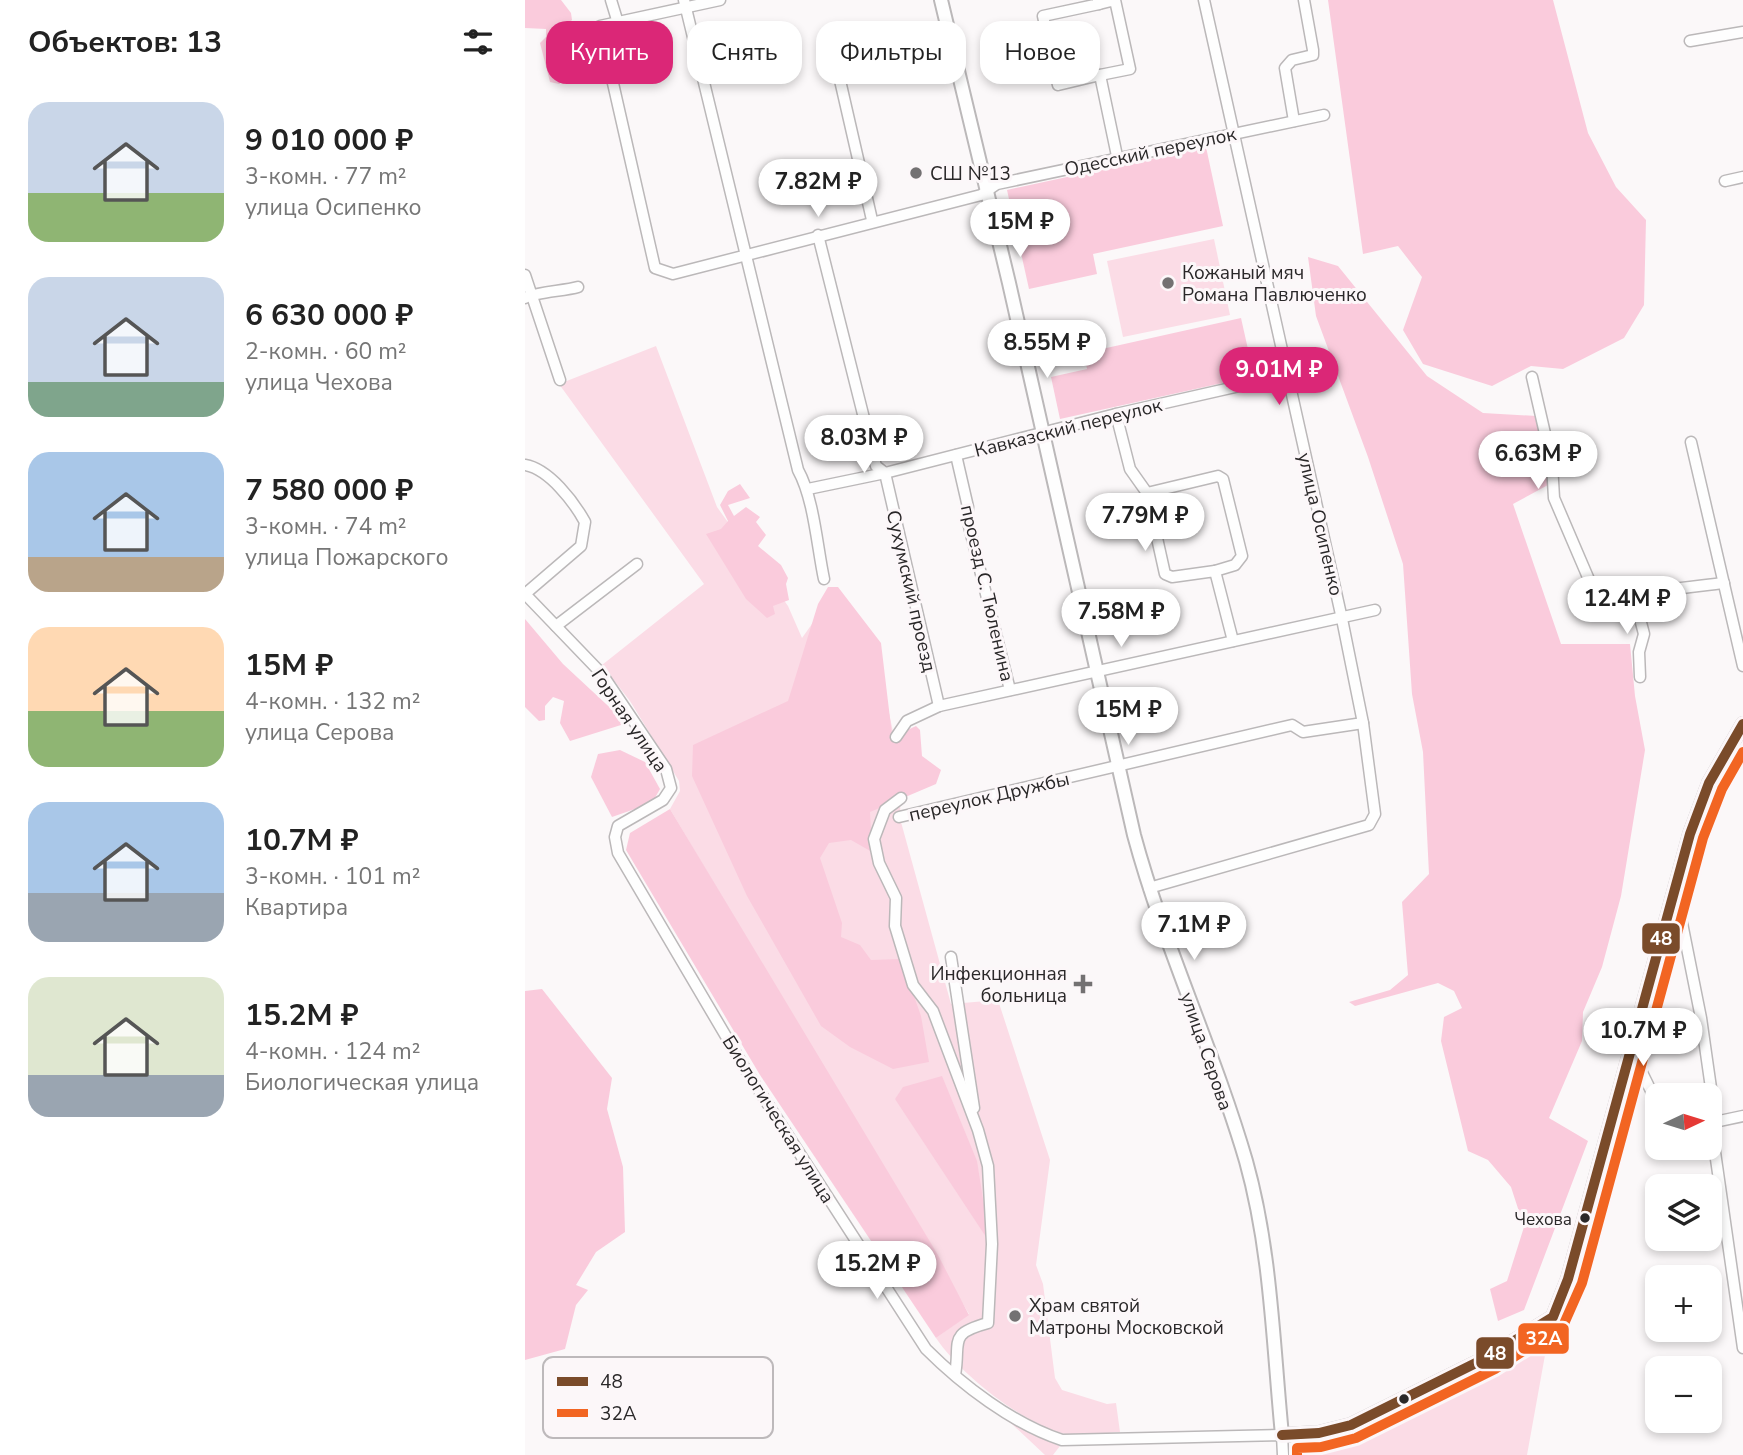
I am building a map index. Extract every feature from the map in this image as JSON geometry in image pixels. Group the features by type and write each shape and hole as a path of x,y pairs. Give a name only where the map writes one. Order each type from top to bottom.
{"main road":[{"name":"улица Серова","path":"941,0 987,190 1117,765 1149,888 1248,1169 1272,1300 1282,1435"},
{"path":"1282,1435 1333,1430 1380,1412 1521,1339 1553,1317 1568,1279 1700,807 1709,783 1743,724"}],"street":[{"path":"611,0 617,21"},
{"path":"625,21 685,4 720,0"},
{"path":"1044,21 1043,16 1115,0 1130,69 1100,75 1117,156"},
{"name":"улица Осипенко","path":"1149,888 1369,825 1375,814 1363,723 1342,619 1204,0"},
{"path":"1294,121 1286,68 1292,60 1313,55 1304,0"},
{"path":"685,4 798,470 808,489 808,503 824,579"},
{"path":"1690,41 1743,32"},
{"name":"Одесский переулок","path":"613,84 655,268 673,274 872,220 981,195 997,184 1117,156 1324,115"},
{"path":"841,84 872,220"},
{"path":"1725,181 1743,177"},
{"name":"Сухумский проезд","path":"818,235 876,466 885,473 939,706"},
{"path":"525,275 528,296 560,380"},
{"path":"528,296 577,287"},
{"name":"Кавказский переулок","path":"808,489 885,473 1116,414 1288,375"},
{"path":"1532,377 1552,464 1554,498 1593,589 1599,593 1633,592 1724,583"},
{"path":"1116,414 1130,469 1147,493 1165,574 1172,577 1215,571 1235,565 1242,556 1223,479 1218,476 1147,493"},
{"path":"1691,442 1743,666"},
{"name":"проезд С. Тюленина","path":"956,455 968,507 967,518 1010,690"},
{"path":"525,465 534,467 557,486 585,522 580,546 525,594"},
{"path":"556,626 637,564"},
{"path":"1215,571 1233,641"},
{"path":"1633,592 1644,634 1639,652 1640,677"},
{"name":"Горная улица","path":"525,594 602,674 666,769 671,788"},
{"path":"896,737 907,721 939,706 1375,610"},
{"name":"переулок Дружбы","path":"899,817 1292,725 1303,732 1363,723"},
{"name":"Биологическая улица","path":"671,788 663,800 618,826 615,837 618,853 747,1072 926,1349 955,1376 1030,1427 1062,1440 1282,1435"},
{"path":"901,798 884,810 879,824 874,839 879,863 897,898 895,926 913,985 933,1010 978,1130 988,1166 992,1208 991,1306 988,1323 969,1327 959,1334 956,1342 958,1358 955,1376"},
{"path":"1672,906 1680,913 1701,1018 1708,1083"},
{"path":"951,957 978,1130"},
{"path":"1631,1050 1647,1083"},
{"path":"1722,1121 1743,1116"},
{"path":"1717,1160 1743,1348"},
{"name":"улица Серова","path":"1282,1435 1283,1455"}],"shaded area":[{"path":"525,0 561,0 571,13 571,21 546,21 546,29 525,28"},
{"path":"1328,0 1553,0 1588,133 1616,187 1646,220 1644,305 1624,338 1563,369 1531,366 1492,386 1423,364 1403,330 1422,277 1398,246 1363,254"},
{"path":"546,37 546,66 540,43"},
{"path":"1206,147 1223,226 1093,254 1097,274 1029,289 1007,190"},
{"name":"Кожаный мяч Романа Павлюченко","path":"1214,239 1230,315 1123,337 1107,261"},
{"path":"1308,257 1338,266 1427,376 1483,413 1537,416 1548,485 1513,504 1561,644 1630,644 1635,696 1645,750 1621,896 1602,967 1583,1012 1582,1041 1549,1118 1588,1141 1524,1310 1498,1321 1490,1289 1507,1281 1524,1227 1511,1187 1488,1160 1468,1151 1441,1041 1444,1017 1462,1008 1454,991 1438,983 1355,1006 1349,1002 1390,990 1408,975 1402,902 1429,874 1423,752 1412,694 1403,564 1368,457 1316,316"},
{"path":"1241,318 1254,376 1060,419 1051,377 1087,369 1084,353"},
{"path":"656,346 717,507 788,606 802,638 834,593 874,641 897,751 901,822 951,1004 998,1000 1050,1160 1036,1265 1043,1284 1055,1378 1062,1390 1107,1404 1116,1403 1120,1432 1072,1435 1030,1420 976,1382 936,1338 969,1314 670,809 680,791 679,781 630,701 602,665 704,584 559,384"},
{"path":"740,484 750,498 728,505 734,516 746,507 760,517 756,522 766,535 758,546 781,565 788,578 786,584 789,600 773,606 775,614 767,618 746,599 706,534 721,529 728,521 720,505 728,491"},
{"path":"828,587 838,587 881,643 892,735 899,742 901,733 916,726 920,730 922,756 941,770 936,784 870,812 872,852 851,840 829,843 820,858 842,923 841,937 860,945 871,960 901,959 921,1016 929,1062 893,1069 850,1047 821,1026 747,896 692,776 693,745 788,701 818,604"},
{"path":"525,619 563,664 620,717 621,725 570,741 560,723 564,701 553,697 545,706 545,720 539,721 525,707"},
{"path":"620,750 645,762 660,789 652,803 612,817 591,777 598,754"},
{"path":"670,809 938,1255 969,1315 936,1338 760,1075 626,850 630,833"},
{"path":"542,989 612,1078 607,1109 623,1167 625,1232 596,1252 576,1285 588,1290 576,1305 565,1349 525,1360 525,991"},
{"path":"942,1076 977,1161 990,1243 895,1099 903,1087"},
{"path":"1540,1338 1547,1344 1527,1455 1292,1455 1296,1442 1339,1438"},
{"path":"996,1409 1031,1434 1060,1446 1053,1455 1045,1455"}],"transit line":[{"name":"48","path":"1282,1435 1319,1433 1351,1425 1488,1357 1553,1317 1568,1279 1690,834 1709,783 1743,724"},
{"name":"32A","path":"1297,1454 1297,1448 1321,1447 1356,1438 1495,1369 1563,1326 1582,1283 1703,838 1722,789 1743,752"}],"place":[{"name":"СШ №13","path":"916,173"},
{"name":"Кожаный мяч Романа Павлюченко","path":"1168,283"},
{"name":"Инфекционная больница","path":"1083,984"},
{"name":"Чехова","path":"1585,1218"},
{"name":"Храм святой Матроны Московской","path":"1015,1316"}]}
